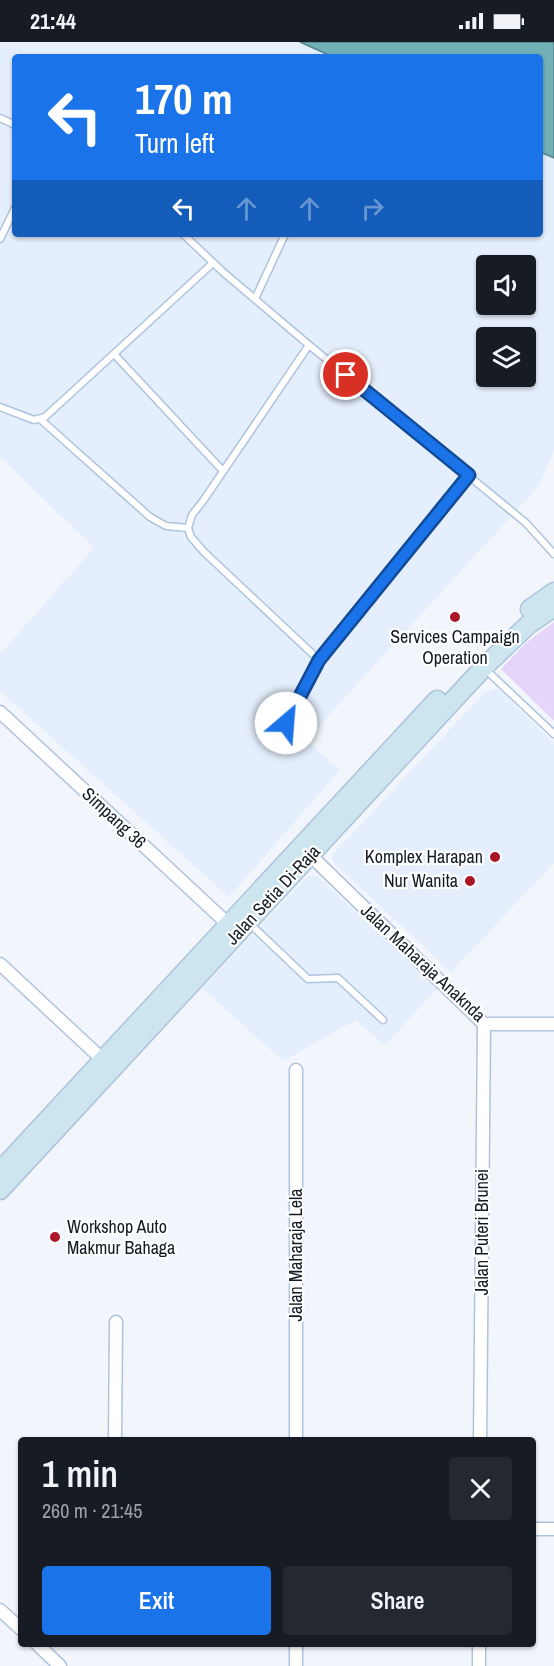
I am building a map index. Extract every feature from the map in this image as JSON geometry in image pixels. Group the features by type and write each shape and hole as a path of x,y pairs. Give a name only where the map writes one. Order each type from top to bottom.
{"main road":[{"name":"Jalan Setia Di-Raja","path":"0,1171 398,740 493,641 554,592"},
{"name":"Jalan Setia Di-Raja","path":"0,1190 484,667 529,624 554,607"}],"street":[{"name":"Simpang 36","path":"0,712 228,924"},
{"name":"Jalan Maharaja Anaknda","path":"310,855 484,1024 554,1024"},
{"path":"0,964 103,1060"},
{"name":"Jalan Puteri Brunei","path":"480,1437 484,1024"},
{"name":"Jalan Maharaja Lela","path":"296,1070 296,1437"},
{"path":"115,1437 116,1322"},
{"path":"536,1529 554,1529"},
{"path":"0,1610 18,1624"},
{"path":"40,1647 60,1666"},
{"path":"296,1647 296,1666"},
{"path":"479,1647 479,1666"}],"lane":[{"path":"0,239 12,214"},
{"path":"186,237 309,345 526,523 554,554"},
{"path":"255,299 284,237"},
{"path":"0,407 34,420 45,417 213,262"},
{"path":"309,345 224,471 192,514 188,528 191,537 204,552 319,660"},
{"path":"114,354 224,471"},
{"path":"40,419 150,517 166,526 188,528"},
{"path":"286,723 319,660 469,475"},
{"path":"484,667 553,730"},
{"path":"248,922 308,980 338,978 383,1020"}],"shaded area":[{"path":"0,42 300,42 326,54 12,54 12,237 543,237 543,153 554,158 554,451 538,487 306,740 340,770 229,897 0,691 0,654 94,548 0,457"},
{"path":"554,622 554,721 501,669 526,643"},
{"path":"498,689 554,743 554,863 451,972 333,862 333,854 486,691"},
{"path":"311,875 317,876 438,988 384,1046 356,1020 283,1061 202,988"}],"water":[{"path":"300,42 554,42 554,158 543,153 543,54 326,54"}],"place":[{"name":"Services Campaign Operation","path":"455,617"},
{"name":"Komplex Harapan","path":"495,857"},
{"name":"Nur Wanita","path":"470,881"},
{"name":"Workshop Auto Makmur Bahaga","path":"55,1237"}],"route":[{"path":"286,723 319,660 469,475 346,375"}]}
